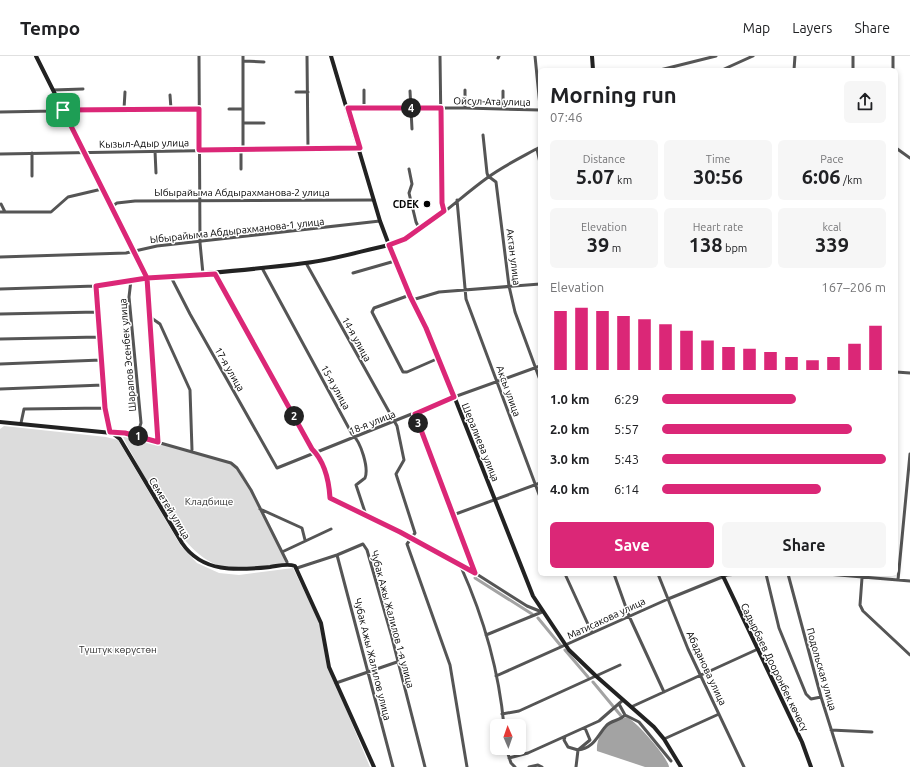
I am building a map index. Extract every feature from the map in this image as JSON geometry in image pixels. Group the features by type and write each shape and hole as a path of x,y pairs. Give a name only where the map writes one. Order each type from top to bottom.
{"street":[{"path":"36,56 132,251 147,278 158,442"},
{"path":"199,56 199,200 200,242 203,275"},
{"path":"242,169 243,56"},
{"path":"307,56 308,149"},
{"name":"Шералиева улица","path":"331,56 360,148 380,221 410,296 439,358 524,577 542,612 566,646 664,739 681,767"},
{"path":"440,56 442,203 444,211"},
{"path":"535,56 538,86"},
{"path":"592,56 593,68"},
{"path":"668,68 716,56"},
{"path":"728,68 753,56"},
{"path":"794,68 795,56"},
{"path":"853,56 853,68"},
{"path":"893,56 893,68"},
{"path":"243,61 264,62"},
{"path":"53,90 83,89"},
{"path":"364,90 364,108"},
{"path":"465,90 465,108"},
{"path":"410,91 412,129"},
{"path":"503,91 503,108"},
{"path":"124,109 125,92"},
{"path":"296,92 308,92"},
{"path":"170,94 171,109"},
{"path":"229,109 242,108"},
{"name":"Ойсул-Ата улица","path":"348,108 503,108 538,110"},
{"path":"0,112 199,109"},
{"path":"242,123 264,123"},
{"name":"Актан улица","path":"482,135 488,176 496,182 509,286 515,312 538,375"},
{"name":"Кызыл-Адыр улица","path":"0,154 360,148"},
{"path":"0,289 96,286 147,278 215,274 306,263 389,245 405,239 420,230 488,176 538,148"},
{"path":"898,149 910,158"},
{"path":"155,151 156,173"},
{"path":"32,153 32,176"},
{"path":"409,169 412,184 409,193 416,222 420,230"},
{"path":"0,212 51,212 68,197 102,189"},
{"name":"Ыбырайыма Абдырахманова-2 улица","path":"111,207 117,203 135,201 374,200"},
{"name":"Аксы улица","path":"457,200 469,306 538,492"},
{"path":"1,204 5,212"},
{"name":"Ыбырайыма Абдырахманова-1 улица","path":"0,257 126,253 157,246 380,221"},
{"path":"353,273 395,261"},
{"name":"14-я улица","path":"306,263 399,432 404,460 396,474 414,533 407,541 407,546 450,665 467,767"},
{"name":"15-я улица","path":"262,268 352,434 356,438 367,472 365,478 356,485 366,515"},
{"path":"215,274 319,456 328,483 330,498 411,538 461,567 475,573 527,606 542,612"},
{"name":"17-я улица","path":"172,277 190,314 277,468"},
{"name":"Шарапов Эсенбек улица","path":"131,280 129,297 138,381 141,423 140,429"},
{"path":"412,300 439,292 538,284"},
{"path":"96,286 105,408 111,433"},
{"path":"410,296 374,308 372,312 378,325 403,372 407,372 439,358"},
{"path":"0,314 98,312"},
{"path":"150,317 160,324 190,390 192,450"},
{"path":"0,339 99,337"},
{"path":"0,364 101,360"},
{"name":"18-я улица","path":"277,468 356,438 454,397 538,367"},
{"path":"898,372 910,373"},
{"path":"0,389 103,385"},
{"path":"21,424 24,409 105,408"},
{"path":"415,414 475,573"},
{"path":"0,422 111,433 125,433 192,450 232,463 237,468 260,509 287,562"},
{"name":"Семетей улица","path":"111,433 120,439 182,543 193,555 212,566 226,570 290,565 297,568"},
{"path":"898,580 910,454"},
{"path":"453,515 538,483"},
{"path":"260,509 302,528 305,540"},
{"path":"282,552 331,529"},
{"name":"Чубак Ажы Жалилов 1-я улица","path":"297,568 337,555 363,544 367,550 391,634 425,767"},
{"name":"Чубак Ажы Жалилов улица","path":"337,555 369,671 378,713 389,747 393,767"},
{"path":"461,567 486,635 496,676 503,719"},
{"path":"297,568 320,623 328,662 336,683 374,767"},
{"path":"566,576 592,633"},
{"path":"615,576 629,616 664,692"},
{"name":"Абаданова улица","path":"659,576 701,674 744,767"},
{"name":"Матисакова улица","path":"496,676 721,576"},
{"name":"Садырбаев Дооронбек көчөсү","path":"723,576 800,736 811,767"},
{"path":"766,576 779,628 806,694 811,699 821,697"},
{"name":"Подольская улица","path":"789,576 821,697 843,767"},
{"path":"855,576 862,578 910,581"},
{"path":"862,578 860,605 863,611 910,655"},
{"path":"486,635 542,612"},
{"path":"631,707 758,649"},
{"path":"336,683 397,662"},
{"path":"502,714 519,711 620,665"},
{"path":"509,758 528,753 599,721 623,700"},
{"path":"619,704 625,715 639,722 671,761"},
{"path":"664,739 719,714"},
{"path":"565,737 564,740 568,747 578,750 590,746 606,725 622,718 625,715"},
{"path":"576,767 578,750 590,740 585,728"},
{"path":"831,730 872,732"},
{"path":"508,755 512,765 515,767"},
{"path":"529,767 542,767"}],"green space":[{"name":"Түштүк көрүстөн","path":"4,426 106,437 118,440 181,546 197,563 219,573 239,575 293,568 324,632 330,671 370,767 0,767 0,429"},
{"name":"Кладбище","path":"127,435 230,462 243,473 285,555 287,562 263,567 235,568 220,566 205,559 191,547 166,515 123,437"}],"shaded area":[{"path":"626,717 637,725 651,740 664,756 669,767 645,767 597,751 602,731 611,723"}],"waterway":[{"path":"475,578 532,614"},
{"path":"538,618 561,646"},
{"path":"565,650 588,677"},
{"path":"593,682 622,717"}],"place":[{"name":"CDEK","path":"427,204"}],"route":[{"path":"63,110 132,251 147,278 96,286 105,408 110,432 125,433 158,442 157,404 147,278 215,274 312,449 319,456 328,483 330,498 400,532 461,567 475,573 415,414 454,397 439,358 410,296 389,245 405,239 420,230 444,211 442,203 441,108 348,108 360,148 199,150 199,109 63,110"}]}
